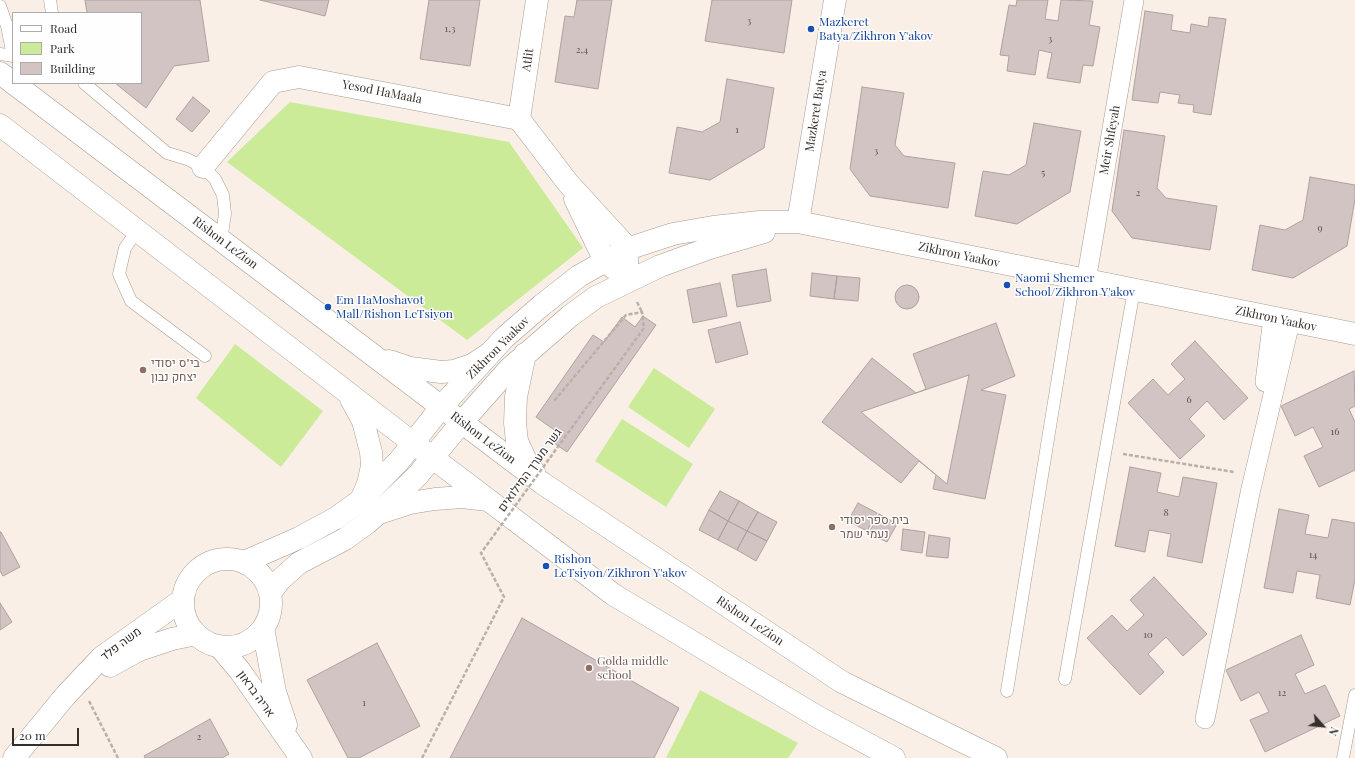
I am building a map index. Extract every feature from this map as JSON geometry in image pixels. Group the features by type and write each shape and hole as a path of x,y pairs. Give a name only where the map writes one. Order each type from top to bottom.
{"street":[{"name":"Atlit","path":"520,119 537,0"},
{"name":"Mazkeret Batya","path":"798,222 835,0"},
{"name":"Meir Shfeyah","path":"1080,280 1134,0"},
{"name":"Rishon LeZion","path":"0,73 12,82"},
{"name":"Yesod HaMaala","path":"203,167 273,82 299,76 520,119"},
{"name":"Rishon LeZion","path":"15,84 542,483 842,682 996,758"},
{"path":"520,119 568,183 602,219 627,249 627,281"},
{"path":"0,125 432,458 614,594 818,717 894,758"},
{"path":"568,183 605,261 627,281"},
{"name":"Zikhron Yaakov","path":"244,562 299,538 336,518 361,500 382,480 442,406 489,354 542,305 579,276 627,249 673,234 713,227 760,222 798,222 1080,280 1355,334"},
{"name":"Zikhron Yaakov","path":"270,593 280,580 299,563 345,539 379,513 418,475 462,422 525,354 570,316 596,297 660,266 710,248 798,222"},
{"path":"1250,493 1258,437 1282,320"},
{"path":"1205,719 1250,493 1282,320"},
{"path":"378,358 410,368 441,372 454,371 472,365 489,354"},
{"path":"525,354 516,396 515,423 517,441 526,461 542,483"},
{"path":"347,392 363,421 371,452 372,466 368,484 361,500"},
{"path":"379,513 410,503 435,499 462,497 488,500"},
{"path":"230,559 244,562 256,569 265,580 270,593 271,608 263,628 257,635 244,644 230,647 214,646 200,639 190,628 184,614 182,600 190,580 204,565 216,560 230,559"},
{"name":"משה פלד","path":"14,758 102,657 182,600"},
{"name":"אריה בראון","path":"263,628 276,692 296,750"},
{"name":"משה פלד","path":"73,689 138,650 172,639 196,634"},
{"name":"אריה בראון","path":"219,646 240,671 296,750"}],"lane":[{"path":"50,0 52,12"},
{"path":"0,6 7,26 12,51"},
{"path":"0,54 12,56"},
{"path":"85,84 168,153 187,159 203,167 215,179 223,195 225,214 221,240"},
{"path":"137,231 126,248 119,274 131,301 205,356"},
{"path":"1007,690 1080,280"},
{"path":"1065,679 1134,290"},
{"path":"1343,758 1354,710 1355,694"}],"path":[{"name":"גשר מערך המילואים","path":"422,758 504,597 481,553 644,328 642,312 626,315 554,401"},
{"path":"1106,451 1253,475"},
{"path":"73,689 118,758"}],"green space":[{"path":"290,102 509,142 583,248 467,340 227,162"},
{"path":"235,344 323,411 281,467 196,398"},
{"path":"654,368 715,409 689,448 628,407"},
{"path":"622,419 693,464 666,507 595,461"},
{"path":"700,690 798,743 788,758 666,758"}],"building":[{"path":"85,0 200,0 209,61 174,66 146,108 116,84 142,84 142,12 87,12"},
{"path":"260,0 329,0 325,16"},
{"path":"429,0 480,0 470,66 420,59"},
{"path":"577,0 612,0 598,89 555,82 565,16 574,17"},
{"path":"712,0 792,0 784,53 705,41"},
{"path":"1017,0 1048,0 1045,19 1058,21 1061,0 1093,1 1089,25 1100,27 1093,66 1083,65 1080,83 1047,78 1052,53 1039,50 1035,75 1007,71 1009,56 1000,55 1009,5 1016,6"},
{"path":"1145,11 1173,15 1171,30 1190,33 1191,24 1208,27 1209,17 1226,19 1211,115 1193,112 1194,105 1178,103 1180,95 1160,92 1158,103 1132,100"},
{"path":"727,79 774,88 764,148 710,180 669,173 677,127 702,132 720,122"},
{"path":"862,87 904,93 895,145 904,156 955,163 948,208 870,196 850,169"},
{"path":"193,97 210,111 192,132 176,119"},
{"path":"1034,123 1081,131 1070,192 1017,224 975,216 983,171 1009,175 1026,165"},
{"path":"1124,130 1165,136 1157,188 1166,198 1217,206 1210,250 1132,238 1112,211"},
{"path":"1310,177 1355,185 1355,199 1347,246 1293,278 1252,270 1260,225 1285,230 1303,220"},
{"path":"766,269 771,301 737,307 732,275"},
{"path":"812,273 837,276 834,299 810,296"},
{"path":"837,276 860,278 858,301 834,299"},
{"path":"720,283 727,316 693,323 687,290"},
{"path":"907,285 916,288 919,297 916,306 907,309 898,306 895,297 898,288"},
{"path":"643,316 656,325 567,452 554,443 560,434 536,417 593,335 604,342 622,317 635,327"},
{"path":"740,322 748,354 716,363 708,330"},
{"path":"996,323 1015,376 981,390 1006,395 985,499 933,489 936,475 919,461 901,483 822,422 872,358 916,393 926,389 913,354"},
{"path":"1195,341 1248,398 1224,420 1207,401 1189,419 1205,436 1180,459 1128,403 1153,379 1168,395 1185,379 1171,364"},
{"path":"1354,371 1355,406 1349,409 1355,422 1355,470 1319,487 1304,456 1323,447 1313,427 1295,436 1281,406"},
{"path":"969,375 947,484 861,412 916,393"},
{"path":"1130,467 1161,473 1157,492 1179,497 1183,477 1217,483 1202,563 1167,556 1171,534 1149,530 1145,552 1115,546"},
{"path":"720,491 739,501 728,521 709,510"},
{"path":"739,501 758,512 747,531 728,521"},
{"path":"858,503 877,513 867,531 848,521"},
{"path":"1279,509 1309,515 1305,534 1328,538 1332,519 1355,523 1355,579 1350,605 1316,598 1320,575 1297,571 1293,593 1264,588"},
{"path":"709,510 728,521 718,540 699,530"},
{"path":"758,512 777,522 767,541 747,531"},
{"path":"879,514 897,524 887,542 869,533"},
{"path":"728,521 747,531 737,550 718,540"},
{"path":"903,529 925,532 922,553 901,550"},
{"path":"747,531 767,541 756,561 737,550"},
{"path":"0,532 20,567 3,576 0,571"},
{"path":"929,535 950,538 948,558 926,556"},
{"path":"1154,577 1207,634 1183,656 1166,637 1148,654 1164,672 1140,695 1087,638 1112,615 1127,631 1144,615 1130,600"},
{"path":"0,603 12,622 0,630"},
{"path":"522,618 679,708 654,758 450,758"},
{"path":"1301,635 1314,665 1295,674 1305,694 1325,685 1340,716 1265,752 1250,720 1269,712 1259,692 1241,701 1226,670"},
{"path":"377,643 420,726 359,758 348,758 307,680"},
{"path":"210,719 229,754 222,758 145,758 144,756"}],"place":[{"name":"Mazkeret Batya/Zikhron Y'akov","path":"811,29"},
{"name":"Naomi Shemer School/Zikhron Y'akov","path":"1007,285"},
{"name":"Em HaMoshavot Mall/Rishon LeTsiyon","path":"328,307"},
{"name":"בי\"ס יסודי יצחק נבון","path":"143,370"},
{"name":"בית ספר יסודי נעמי שמר","path":"832,527"},
{"name":"Rishon LeTsiyon/Zikhron Y'akov","path":"546,566"},
{"name":"Golda middle school","path":"589,668"}]}
